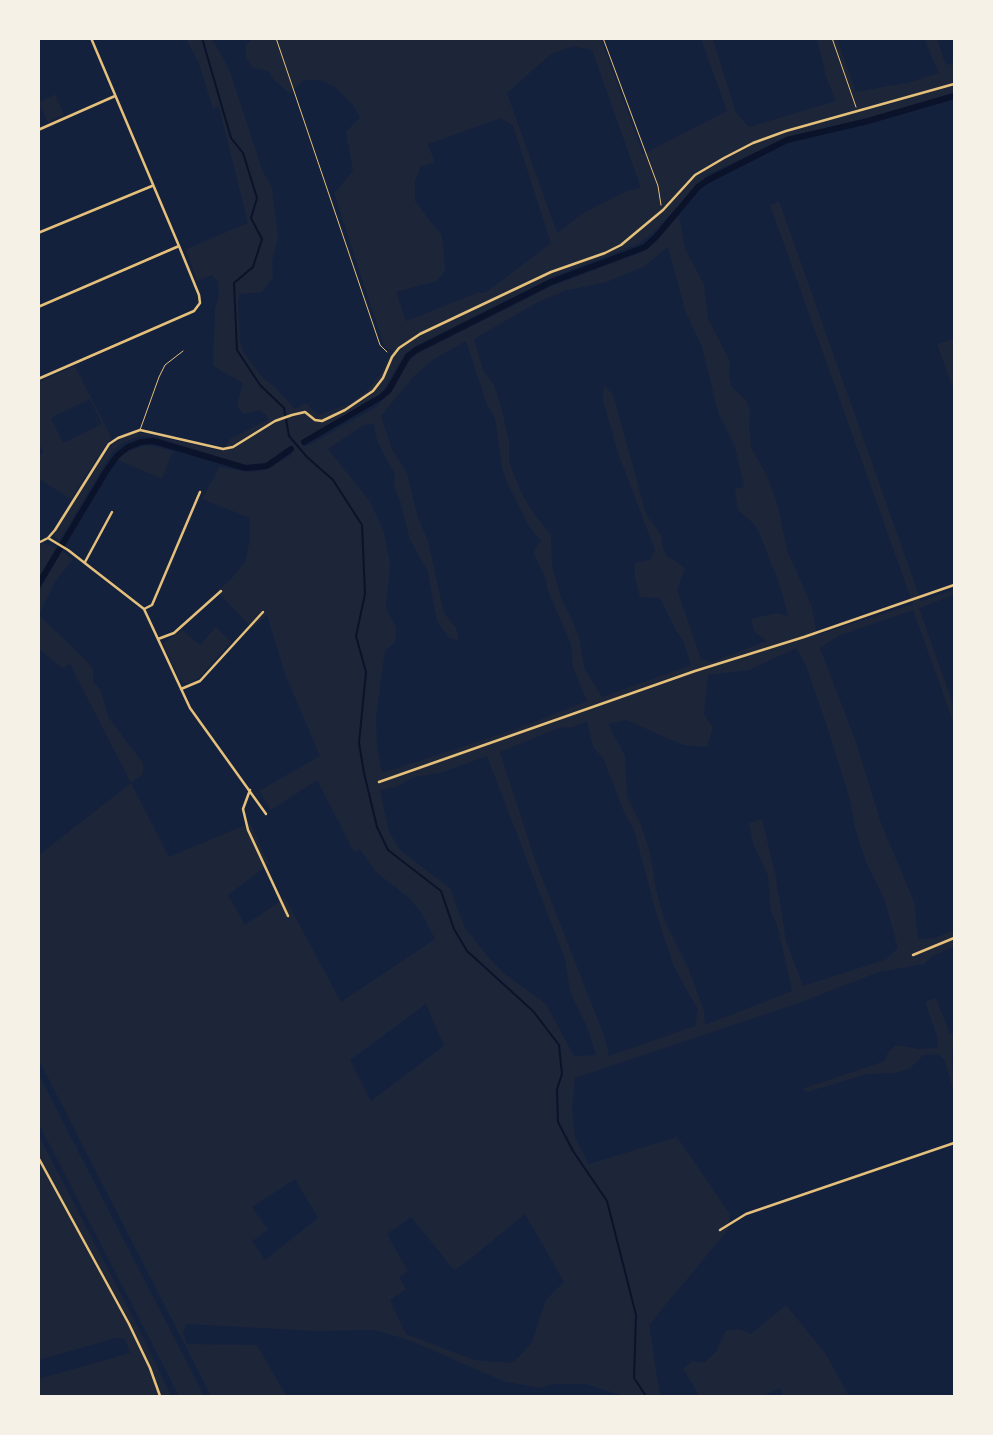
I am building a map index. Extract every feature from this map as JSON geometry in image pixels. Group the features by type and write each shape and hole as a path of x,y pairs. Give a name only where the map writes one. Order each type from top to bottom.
{"street":[{"path":"38,379 194,310 200,303 179,246 91,38"},
{"path":"38,543 47,538 109,444 140,430 223,449 243,442 289,416 305,412 318,421 345,410 373,391 399,348 420,334 551,272 621,245 663,210 695,175 753,143 786,131 954,84"},
{"path":"38,130 115,96"},
{"path":"38,233 153,185"},
{"path":"38,307 179,246"},
{"path":"144,610 152,605 200,492"},
{"path":"85,562 112,512"},
{"path":"47,538 85,562 144,610 181,689 201,724 266,814"},
{"path":"379,782 695,671 954,585"},
{"path":"158,639 174,633 221,591"},
{"path":"181,689 200,681 264,612"},
{"path":"250,789 243,808 245,820 288,916"},
{"path":"913,955 954,938"},
{"path":"720,1230 746,1214 954,1143"},
{"path":"38,1157 130,1324 160,1396"}],"lane":[{"path":"140,430 165,365 183,351"}],"path":[{"path":"276,38 380,345 392,357"},
{"path":"603,38 657,186 663,210"},
{"path":"832,38 858,113"}],"shaded area":[{"path":"186,39 212,39 229,69 263,172 272,187 278,238 272,261 273,277 262,292 240,294 240,341 243,351 262,377 295,409 306,403 318,415 350,404 366,392 382,372 393,350 385,349 334,193 353,171 346,132 360,118 353,105 335,87 320,80 304,80 289,93 268,71 253,68 246,58 246,45 252,39 601,39 643,154 727,111 701,39 713,39 736,113 749,127 836,101 826,76 817,39 837,39 856,92 911,82 939,73 924,39 937,39 946,65 954,63 954,93 862,120 788,137 707,175 653,233 638,244 555,276 414,347 402,359 382,393 302,441 305,446 311,444 376,407 417,354 552,286 642,252 650,247 679,215 685,249 704,285 708,319 730,361 729,376 732,387 746,400 750,411 751,447 767,476 778,506 787,550 812,607 817,635 913,604 770,205 779,201 921,601 954,590 954,595 919,608 954,707 954,724 913,610 838,636 820,648 857,745 881,823 914,902 918,939 935,938 954,930 954,947 932,956 924,964 879,972 799,1003 575,1078 572,1108 575,1137 589,1164 677,1137 730,1214 728,1230 649,1325 660,1396 624,1396 585,1384 553,1384 540,1388 503,1381 409,1340 374,1330 316,1331 187,1324 183,1333 187,1344 257,1345 286,1395 211,1396 39,1060 39,855 131,783 169,857 250,823 269,864 228,895 245,925 285,898 341,1002 435,939 421,912 408,897 376,872 360,849 354,852 317,780 271,810 259,791 320,756 285,674 267,615 252,628 217,591 245,562 250,539 250,518 202,499 219,467 251,472 264,470 292,455 291,448 262,465 249,466 151,436 138,437 122,443 113,451 59,541 52,534 111,446 123,438 142,433 223,451 230,439 269,419 261,410 244,414 237,406 243,383 213,366 218,282 212,275 197,281 186,249 248,223 219,107 213,109 199,63","holes":["574,46 592,50 641,188 627,191 585,212 557,233 507,93 551,54","501,118 513,126 551,243 485,293 477,293 406,321 396,292 437,281 445,271 442,236 415,201 415,182 421,166 435,163 428,144","668,247 686,313 702,347 718,412 735,446 744,487 735,489 738,510 754,524 761,537 781,589 788,616 776,613 751,619 754,631 766,641 712,662 701,659 677,590 685,568 667,557 661,535 646,514 613,394 604,386 603,400 617,450 655,550 650,560 635,563 635,578 640,597 660,598 683,640 691,665 602,697 584,668 580,641 561,598 552,566 551,535 532,511 509,462 509,442 502,410 494,385 483,370 474,339 538,302 567,290 607,282 645,266","466,341 487,405 495,418 502,468 507,482 530,528 541,541 533,553 571,644 573,667 587,701 516,729 382,773 377,746 376,716 385,651 395,642 396,628 386,607 390,564 383,529 369,500 328,449 364,425 374,424 377,441 395,475 394,487 410,540 428,572 437,621 449,638 459,640 456,628 444,613 428,541 418,518 407,473 392,449 381,416 414,376 434,359","796,648 805,663 826,723 851,803 855,828 866,862 884,898 898,948 887,959 803,986 786,941 775,873 762,819 749,823 753,844 768,875 771,911 778,928 792,991 705,1025 704,1011 689,970 665,922 650,853 641,825 627,797 625,756 608,724 626,720 683,745 707,747 713,727 704,715 708,675 749,670","587,721 593,747 603,758 634,830 674,967 698,1010 695,1026 609,1056 605,1038 535,860 500,752 559,728 573,727","487,756 565,959 570,991 589,1032 596,1055 574,1056 546,1004 506,975 465,928 450,888 401,851 389,832 380,790 396,787 414,777 440,773","426,1004 444,1046 371,1101 350,1060","295,1179 318,1218 265,1260 252,1241 268,1230 252,1207","525,1214 564,1282 546,1300 532,1342 518,1358 511,1363 474,1360 406,1334 390,1300 406,1289 399,1277 408,1271 387,1234 411,1217 454,1270"]},
{"path":"55,94 64,114 48,122 39,103"},
{"path":"953,339 954,344 954,391 937,344"},
{"path":"75,366 112,439 71,499 41,480 39,482 39,456 43,452 39,443 38,382","holes":["90,399 102,424 63,443 51,418"]},
{"path":"146,445 173,451 162,479 118,460 124,453"},
{"path":"43,543 56,548 39,577 39,546"},
{"path":"62,551 73,559 55,582 39,614 39,591"},
{"path":"39,615 88,662 93,670 93,682 100,689 109,718 143,763 143,774 131,783 70,664 62,668 39,649"},
{"path":"216,627 231,642 198,679 183,683 163,643 182,630 200,645"},
{"path":"936,998 950,1034 954,1034 954,1093 945,1061 938,1054 923,1055 909,1069 896,1073 867,1074 807,1092 802,1089 885,1061 888,1052 896,1045 919,1049 938,1048 937,1036 925,1002"},
{"path":"38,1073 204,1396 179,1396 39,1124"},
{"path":"39,1136 171,1396 39,1396 38,1379 130,1353 125,1339 116,1338 39,1360"},
{"path":"786,1305 825,1353 849,1396 784,1396 780,1388 763,1396 697,1396 683,1368 693,1361 704,1363 716,1352 726,1330 740,1329 751,1334"}],"waterway":[{"path":"202,38 231,138 243,153 257,198 251,218 262,239 253,267 234,283 237,350 260,385 284,408 289,436 307,457 333,480 362,525 365,594 356,636 366,672 359,743 377,827 388,850 441,891 454,929 467,951 533,1011 559,1045 562,1074 557,1089 558,1122 573,1151 607,1201 636,1315 634,1378 646,1396"},
{"path":"304,442 381,397 389,390 408,356 416,350 551,282 645,247 698,187 708,180 787,140 868,121 954,96"},
{"path":"38,585 107,470 128,447 154,441 245,468 267,466 291,449"}]}
